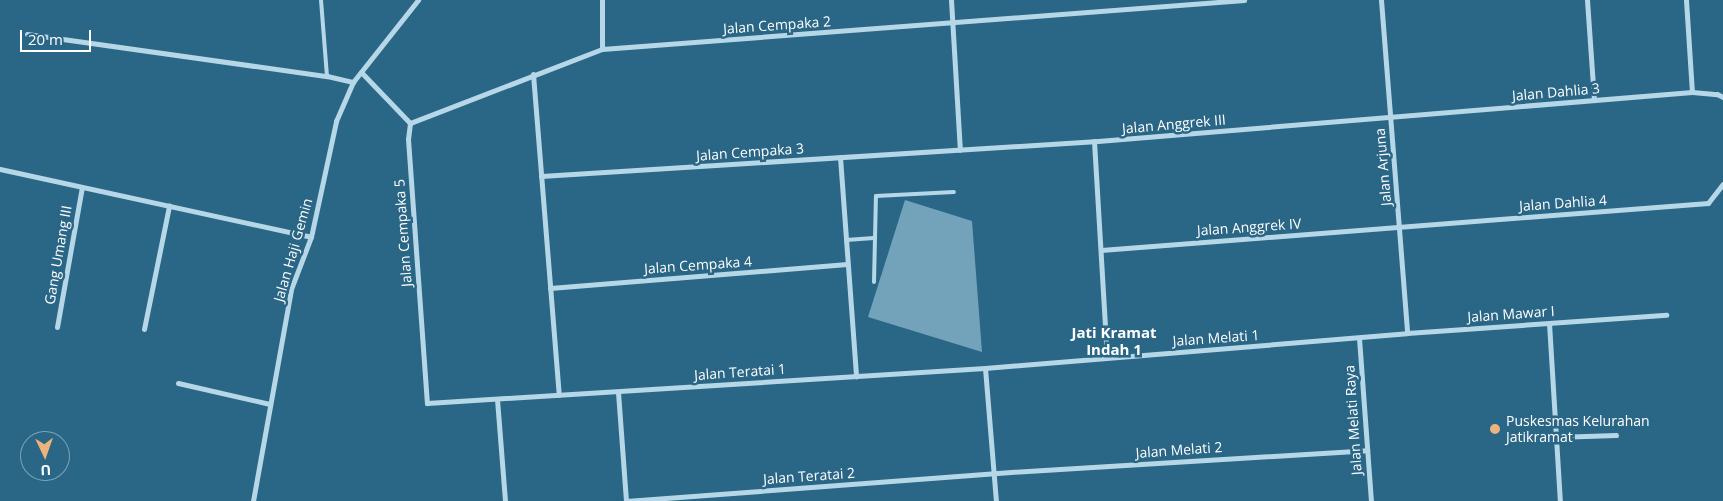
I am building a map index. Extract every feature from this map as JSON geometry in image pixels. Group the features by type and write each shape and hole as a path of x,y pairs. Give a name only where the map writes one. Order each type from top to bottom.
{"street":[{"name":"Jalan Haji Gemin","path":"253,501 291,289 311,237 336,121 353,82 418,0"},
{"path":"602,0 602,49"},
{"path":"951,0 960,150"},
{"name":"Jalan Cempaka 2","path":"533,74 602,49 1244,0"},
{"name":"Jalan Arjuna","path":"1381,0 1407,333"},
{"path":"1587,0 1594,100"},
{"path":"1686,0 1692,92"},
{"path":"27,34 327,76 353,82"},
{"path":"361,72 410,123 533,74 559,395"},
{"name":"Jalan Dahlia 3","path":"1390,118 1692,92 1723,96"},
{"name":"Jalan Anggrek III","path":"960,150 1390,118"},
{"name":"Jalan Cempaka 5","path":"410,123 408,139 427,403 497,399"},
{"path":"1094,141 1107,357"},
{"name":"Jalan Cempaka 3","path":"541,176 960,150"},
{"path":"840,158 856,376"},
{"path":"0,169 311,237"},
{"name":"Jalan Dahlia 4","path":"1399,226 1708,203 1723,186"},
{"name":"Gang Umang III","path":"57,327 82,187"},
{"path":"144,329 169,206"},
{"name":"Jalan Anggrek IV","path":"1101,250 1399,226"},
{"name":"Jalan Cempaka 4","path":"550,288 848,264"},
{"name":"Jalan Mawar I","path":"1359,338 1666,315"},
{"path":"1548,323 1560,501"},
{"name":"Jalan Melati 1","path":"985,368 1359,338"},
{"name":"Jalan Melati Raya","path":"1359,338 1371,501"},
{"path":"985,368 996,501"},
{"name":"Jalan Teratai 1","path":"497,399 985,368"},
{"path":"178,383 270,404"},
{"path":"618,392 626,501"},
{"path":"497,399 504,501"},
{"path":"1555,437 1616,435"},
{"name":"Jalan Melati 2","path":"993,473 1367,450"},
{"name":"Jalan Teratai 2","path":"626,501 993,473"}],"lane":[{"path":"321,0 327,76"},
{"path":"874,282 876,196 954,192"},
{"path":"846,240 874,238"}],"building":[{"path":"905,200 972,221 982,352 868,317"}],"place":[{"name":"Puskesmas Kelurahan Jatikramat","path":"1495,429"}],"district":[{"name":"Jati Kramat Indah 1","path":"1114,340"}]}
